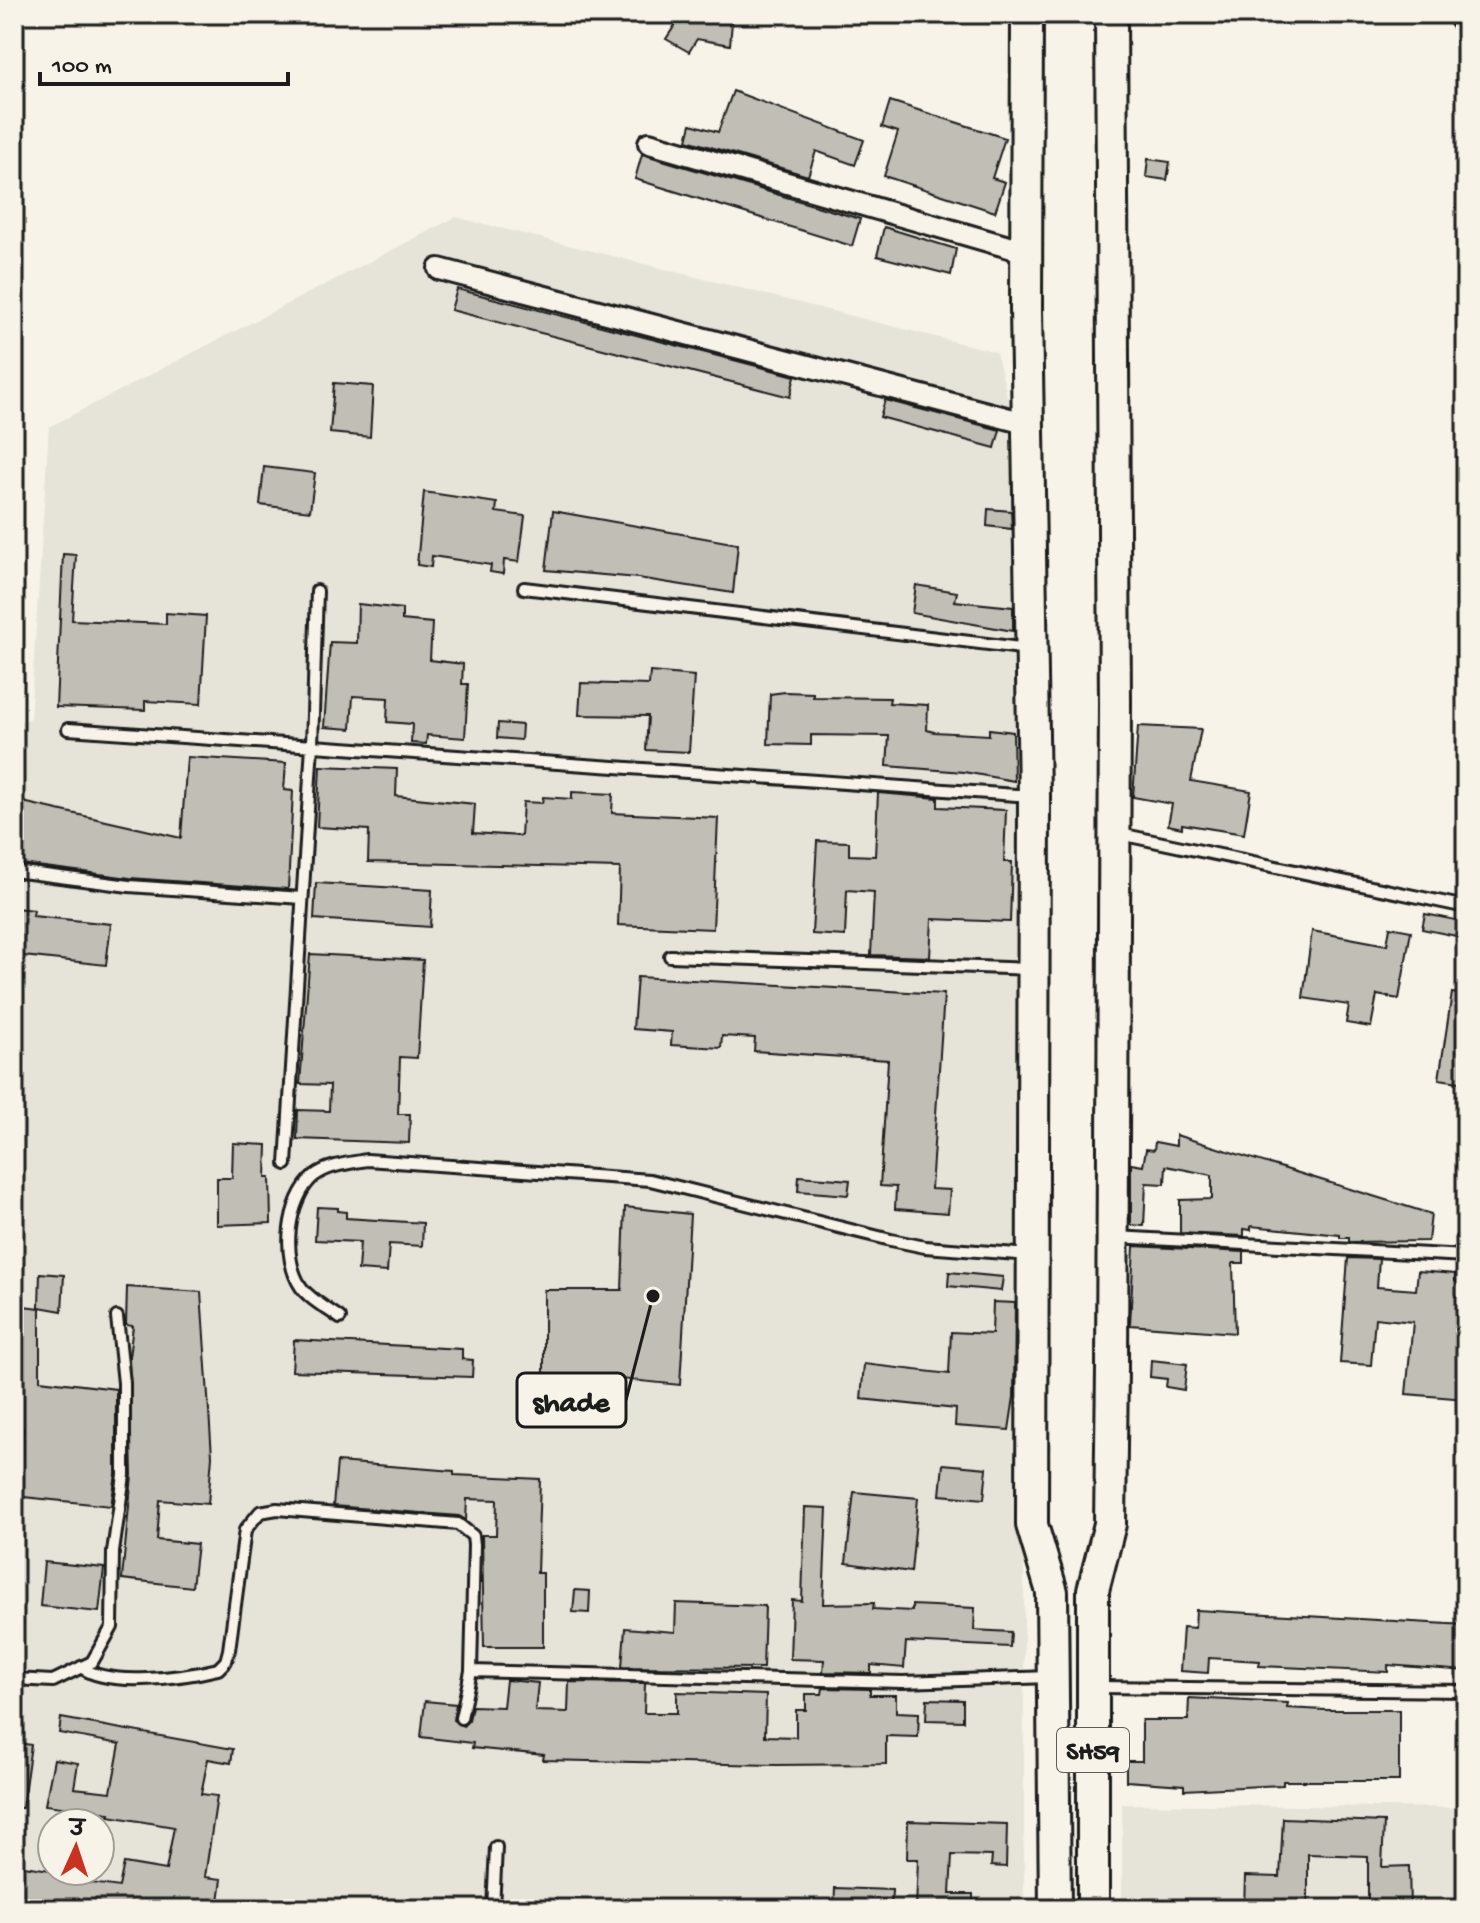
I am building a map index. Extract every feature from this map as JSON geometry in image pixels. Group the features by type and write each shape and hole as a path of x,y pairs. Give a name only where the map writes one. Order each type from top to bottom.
{"main road":[{"path":"1027,14 1026,252 1034,796 1032,1255"},
{"path":"1111,14 1113,1237"},
{"name":"SH59","path":"1093,1909 1093,1590 1110,1524 1113,1237"},
{"name":"SH59","path":"1032,1255 1032,1525 1052,1592 1055,1909"}],"street":[{"path":"1460,14 1466,23"},
{"path":"649,143 1026,252"},
{"path":"439,269 1029,424"}],"lane":[{"path":"524,588 1031,649"},
{"path":"286,1164 312,745 317,591"},
{"path":"68,729 1034,796"},
{"path":"1114,833 1466,907"},
{"path":"14,871 129,886 302,898"},
{"path":"670,956 1033,969"},
{"path":"340,1318 301,1287 293,1264 292,1215 300,1194 314,1176 336,1166 367,1160 650,1180 914,1245 1032,1255"},
{"path":"1113,1237 1466,1256"},
{"path":"14,1679 53,1681 92,1662 112,1627 113,1552 124,1475 124,1383 117,1317"},
{"path":"81,1667 91,1675 116,1680 218,1669 226,1661 229,1650 245,1530 260,1512 277,1509 458,1524 467,1528 474,1545 471,1671 461,1718"},
{"path":"471,1671 903,1682 1052,1677"},
{"path":"1093,1687 1466,1691"},
{"path":"493,1909 496,1847"}],"shaded area":[{"path":"456,217 996,352 1024,463 1024,1909 14,1909 14,722 30,719 49,427"},
{"path":"1122,1804 1466,1808 1466,1909 1122,1909"}],"building":[{"path":"681,16 732,22 730,45 697,39 689,52 666,39"},
{"path":"733,91 864,140 855,165 816,151 808,176 687,140 691,124 718,132"},
{"path":"890,101 1005,138 992,178 1005,182 995,212 884,176 898,132 882,127"},
{"path":"642,154 860,219 852,246 635,179"},
{"path":"1148,159 1170,162 1167,180 1146,177"},
{"path":"884,227 956,249 951,275 877,256"},
{"path":"457,289 795,376 790,397 451,310"},
{"path":"334,383 373,386 370,437 330,433"},
{"path":"885,400 1000,430 995,448 880,417"},
{"path":"264,467 315,473 310,511 260,505"},
{"path":"424,492 497,503 496,512 525,516 519,562 504,560 503,574 490,572 491,565 432,556 431,567 417,565"},
{"path":"988,509 1011,511 1012,529 987,526"},
{"path":"553,511 738,544 733,593 638,578 546,570"},
{"path":"63,554 76,555 72,620 166,624 166,613 206,616 201,704 145,701 145,710 56,707"},
{"path":"916,585 957,592 955,601 1013,607 1013,631 912,613"},
{"path":"358,604 402,609 402,620 432,623 430,660 463,664 462,684 468,684 465,738 427,735 426,744 411,743 412,724 387,722 388,698 353,696 351,729 324,727 330,642 357,643"},
{"path":"650,672 694,676 689,752 646,750 648,716 579,715 581,683 649,685"},
{"path":"813,693 813,697 890,698 889,703 928,705 927,730 934,732 989,735 989,729 1013,732 1014,781 964,772 887,766 889,736 811,735 811,745 768,744 770,694"},
{"path":"498,723 522,725 521,740 497,738"},
{"path":"1138,726 1201,729 1191,781 1251,791 1244,834 1182,824 1182,828 1168,825 1172,804 1133,797"},
{"path":"187,757 286,763 284,790 293,791 288,889 130,878 14,863 14,800 181,838"},
{"path":"320,766 397,769 396,796 475,804 473,833 521,836 523,802 542,803 543,797 572,799 572,792 613,794 612,813 718,818 713,929 618,925 620,868 368,862 369,830 317,827"},
{"path":"878,793 938,798 938,807 1006,810 1004,862 1012,862 1010,922 932,919 930,957 871,955 874,892 847,890 845,936 812,934 817,841 849,842 849,855 875,856"},
{"path":"316,883 432,890 430,927 314,919"},
{"path":"14,908 34,910 33,916 111,924 106,965 14,955"},
{"path":"1425,914 1466,922 1466,938 1422,929"},
{"path":"1390,927 1411,931 1399,999 1377,995 1371,1027 1346,1023 1349,1005 1303,998 1312,931 1387,945"},
{"path":"310,954 423,960 417,1058 400,1057 398,1114 410,1114 409,1143 297,1139 298,1110 329,1111 330,1085 300,1084"},
{"path":"637,977 944,994 931,1189 950,1190 948,1213 895,1209 896,1187 880,1186 888,1060 754,1051 755,1038 722,1036 721,1048 671,1045 672,1032 633,1029"},
{"path":"1452,993 1466,995 1466,1083 1439,1079"},
{"path":"1176,1135 1431,1214 1428,1241 1349,1242 1349,1238 1340,1238 1340,1235 1251,1226 1251,1230 1244,1229 1244,1236 1180,1233 1180,1200 1212,1199 1212,1175 1166,1166 1165,1184 1146,1183 1144,1226 1131,1225 1131,1164 1143,1166 1146,1149 1154,1150 1155,1142 1176,1146"},
{"path":"233,1143 267,1145 266,1178 270,1178 271,1223 217,1225 217,1178 232,1178"},
{"path":"799,1176 850,1180 848,1195 798,1191"},
{"path":"317,1207 338,1208 338,1211 346,1212 346,1218 423,1223 422,1246 389,1244 387,1272 358,1270 360,1242 315,1240"},
{"path":"625,1207 690,1214 680,1385 601,1377 601,1384 544,1384 544,1290 622,1290"},
{"path":"1134,1246 1244,1252 1244,1263 1233,1263 1235,1333 1130,1325"},
{"path":"1348,1258 1379,1259 1377,1287 1416,1290 1418,1271 1455,1274 1455,1281 1466,1282 1466,1399 1406,1394 1413,1322 1375,1318 1371,1365 1340,1363"},
{"path":"949,1272 1003,1277 1001,1291 948,1286"},
{"path":"40,1273 64,1275 62,1311 39,1307"},
{"path":"127,1287 201,1292 212,1456 208,1504 160,1500 157,1540 197,1544 192,1587 122,1579 132,1475 129,1357 133,1326 126,1325"},
{"path":"993,1302 1015,1303 1014,1397 1009,1430 955,1426 956,1409 861,1399 864,1364 949,1374 951,1332 992,1334"},
{"path":"14,1305 40,1308 40,1380 116,1389 116,1474 111,1506 14,1496 14,1457 21,1458 23,1428 14,1427"},
{"path":"294,1340 462,1349 462,1359 473,1360 472,1377 292,1371"},
{"path":"1151,1360 1187,1364 1184,1390 1166,1387 1167,1379 1150,1377"},
{"path":"337,1462 454,1471 454,1475 540,1479 537,1573 543,1573 543,1647 484,1647 482,1535 496,1535 497,1500 467,1499 466,1520 459,1516 333,1506"},
{"path":"943,1464 987,1468 984,1499 940,1495"},
{"path":"854,1492 918,1498 911,1572 846,1563"},
{"path":"805,1507 827,1508 823,1604 874,1603 873,1609 912,1611 912,1605 975,1608 974,1630 1011,1632 1010,1647 906,1642 904,1668 871,1665 871,1673 823,1672 824,1660 790,1659 792,1600 802,1601"},
{"path":"44,1562 104,1568 99,1612 40,1606"},
{"path":"575,1590 590,1591 589,1613 573,1612"},
{"path":"676,1603 765,1606 763,1668 622,1667 625,1628 675,1632"},
{"path":"1196,1610 1466,1625 1466,1671 1388,1665 1388,1672 1259,1666 1260,1661 1209,1658 1208,1673 1180,1671 1183,1627 1195,1628"},
{"path":"506,1680 538,1683 535,1711 568,1712 569,1682 645,1683 644,1713 677,1713 677,1692 766,1695 765,1736 796,1737 796,1710 806,1710 806,1694 822,1694 823,1688 870,1689 870,1695 896,1695 896,1712 919,1713 918,1737 886,1736 886,1764 776,1765 543,1760 544,1755 472,1748 473,1743 421,1737 425,1701 456,1704 453,1720 463,1726 469,1720 472,1706 503,1707"},
{"path":"1189,1698 1288,1703 1287,1708 1399,1710 1399,1781 1283,1781 1283,1785 1184,1790 1184,1785 1126,1781 1126,1761 1142,1761 1142,1720 1188,1720"},
{"path":"927,1699 963,1700 963,1721 926,1720"},
{"path":"61,1718 233,1749 231,1763 208,1759 201,1794 217,1796 205,1877 222,1879 218,1909 14,1906 17,1865 36,1868 36,1887 119,1887 124,1863 166,1870 174,1827 116,1817 116,1807 45,1805 54,1759 78,1763 74,1788 111,1792 120,1744 59,1733"},
{"path":"14,1742 31,1745 22,1808 14,1808"},
{"path":"1283,1818 1384,1822 1382,1867 1409,1866 1410,1909 1368,1909 1368,1856 1308,1854 1308,1909 1244,1909 1245,1876 1280,1877"},
{"path":"908,1821 1007,1824 1006,1867 991,1866 992,1856 952,1855 950,1894 973,1894 973,1909 916,1909 918,1859 907,1859"},
{"path":"835,1888 892,1890 891,1909 834,1909"}],"place":[{"name":"shade","path":"653,1296"}]}
